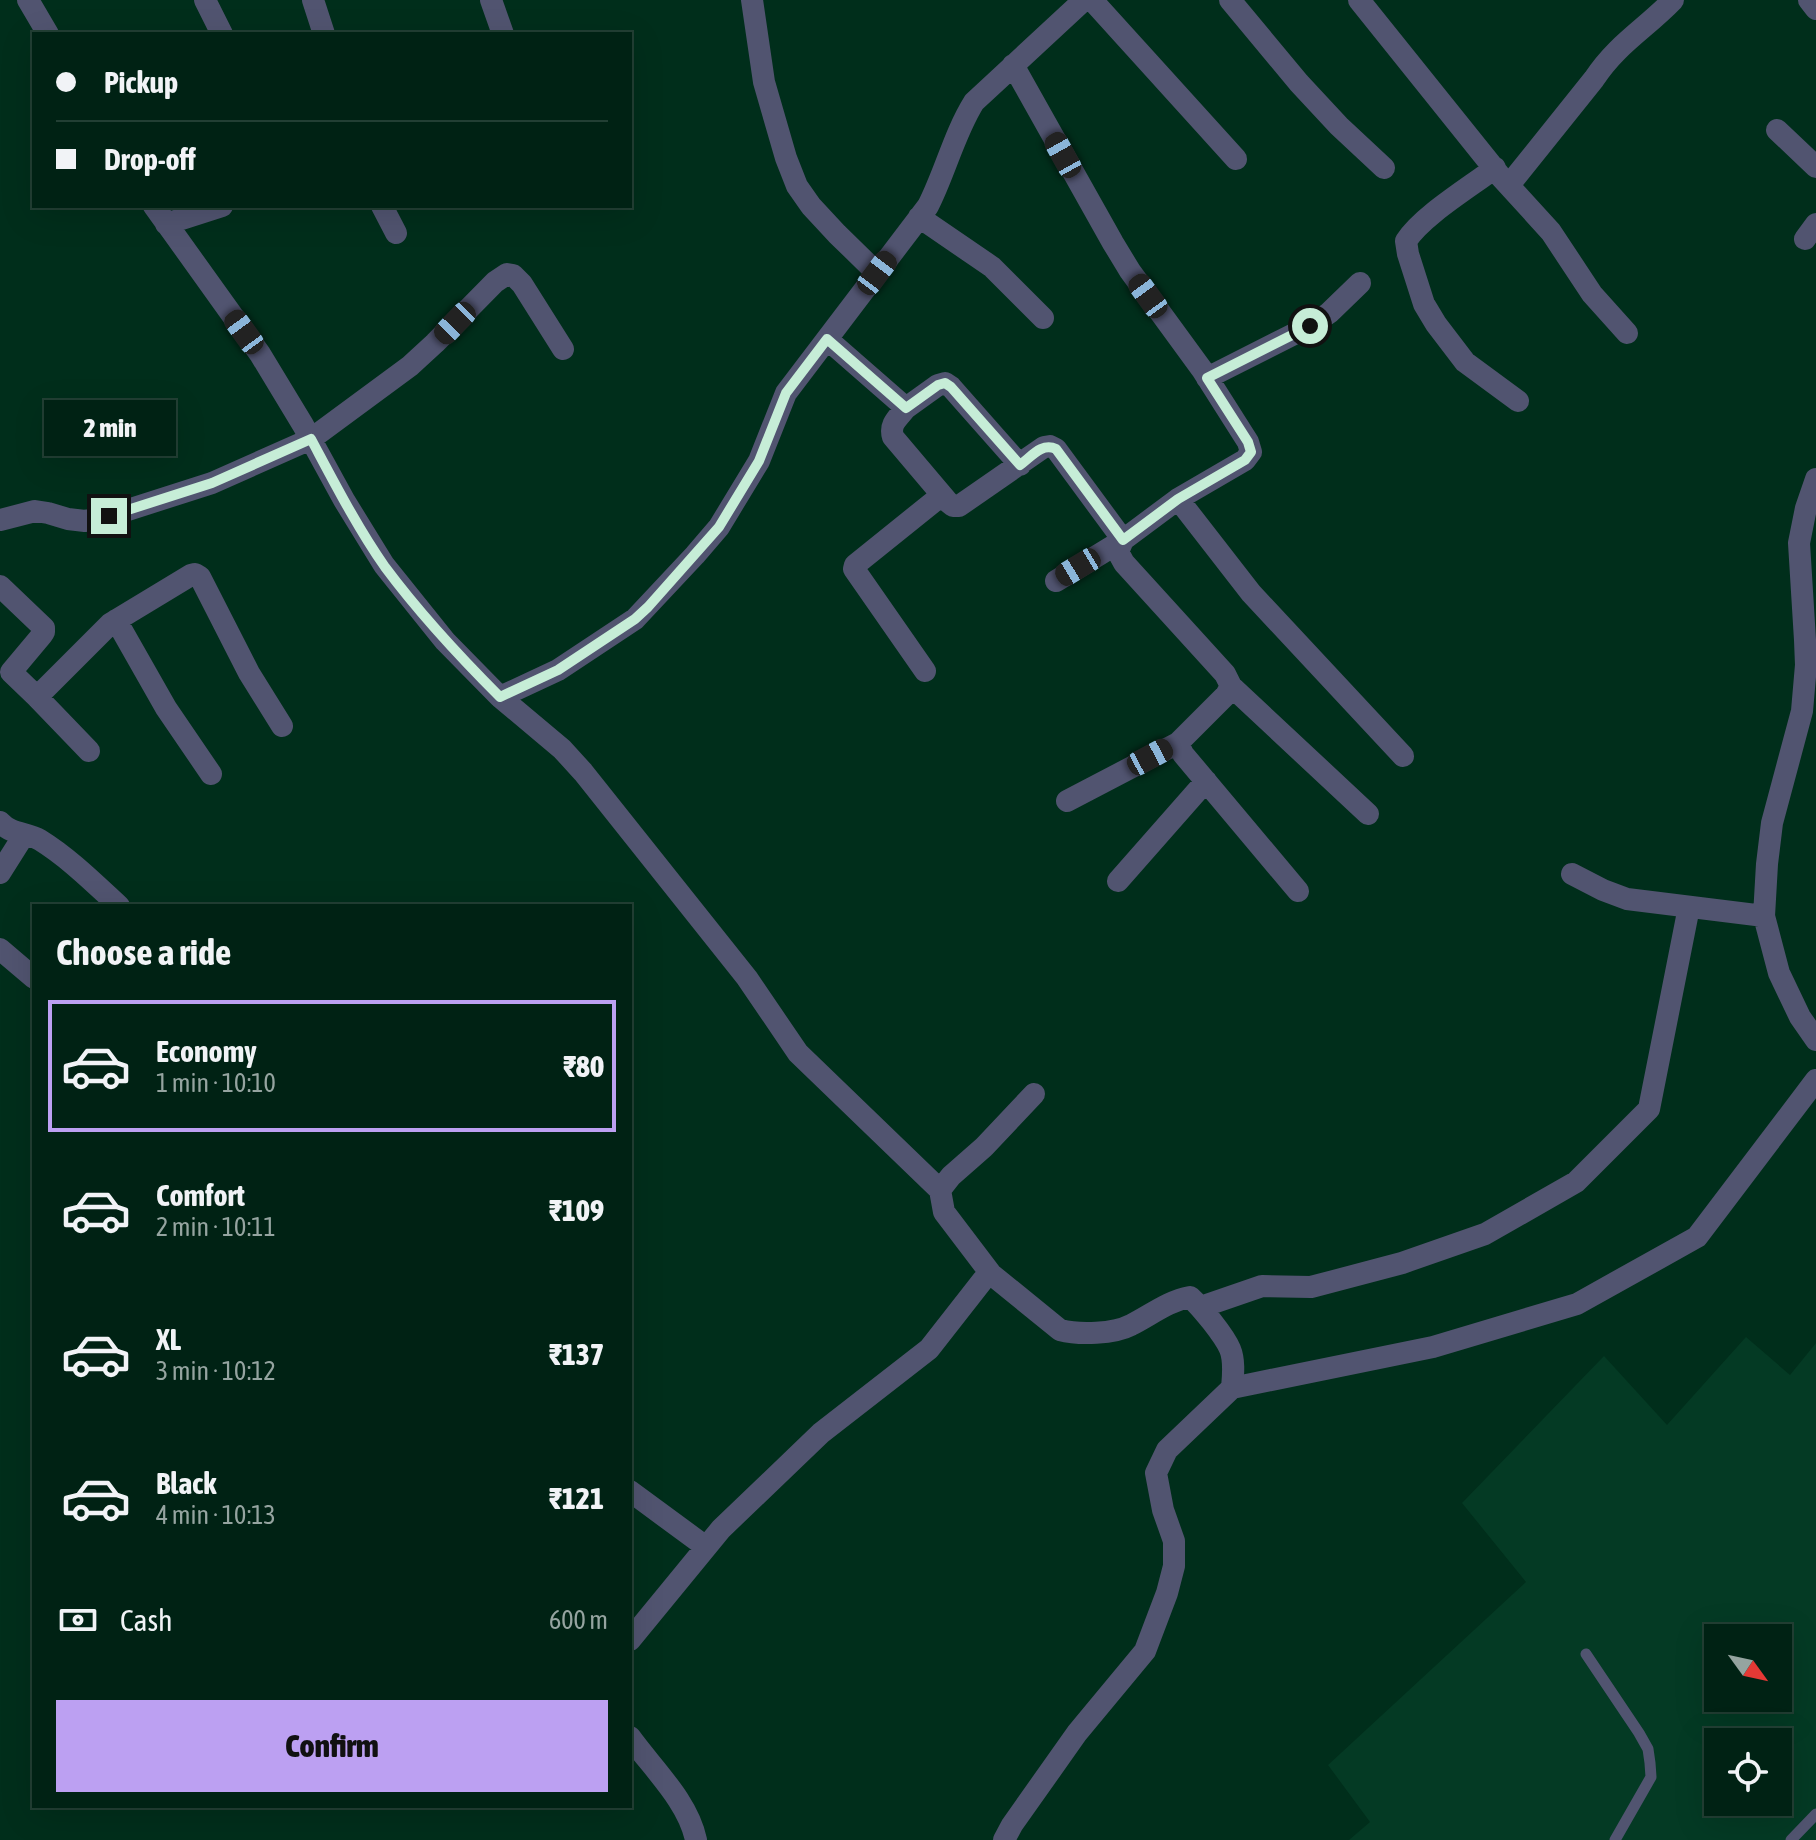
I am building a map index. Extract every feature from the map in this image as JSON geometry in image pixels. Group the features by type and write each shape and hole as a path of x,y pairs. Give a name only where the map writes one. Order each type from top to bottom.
{"street":[{"path":"28,0 47,32"},
{"path":"205,0 221,32"},
{"path":"313,0 323,32"},
{"path":"491,0 502,32"},
{"path":"752,0 764,82 797,186 811,206 877,273"},
{"path":"500,697 558,670 635,619 719,527 759,461 786,393 919,217 937,187 974,102 1084,0"},
{"path":"1092,0 1236,159"},
{"path":"1230,0 1299,83 1384,168"},
{"path":"1359,0 1551,232 1592,294 1627,333"},
{"path":"1518,401 1465,362 1436,324 1424,304 1406,241 1423,222 1502,176 1594,79 1615,51 1673,0"},
{"path":"1809,0 1816,9"},
{"path":"1013,65 1130,271 1207,378 1248,442 1251,452 1245,460 1178,499 1123,540 1056,581"},
{"path":"1777,130 1816,167"},
{"path":"208,208 160,215 260,354 384,565 445,641 500,697 562,749 583,772 739,967 798,1053 940,1190 944,1212 991,1274 1060,1330 1074,1333 1127,1327 1175,1300 1190,1297 1201,1307 1230,1349 1232,1388"},
{"path":"383,208 396,233"},
{"path":"919,217 992,267 1043,318"},
{"path":"0,520 35,511 85,521 109,516 212,483 311,439 410,366 495,282 507,274 513,275 522,284 563,349"},
{"path":"1207,378 1310,326 1329,313 1360,283"},
{"path":"827,339 906,408"},
{"path":"1020,465 945,383 906,408 892,425 893,437 953,506 959,506 1020,465 1044,447 1050,446 1056,449 1123,540"},
{"path":"1816,479 1799,543 1806,665 1802,711 1772,823 1764,916 1779,973 1800,1017 1816,1040"},
{"path":"925,671 854,569 855,565 942,495"},
{"path":"1178,499 1251,593 1403,756"},
{"path":"1123,540 1118,552 1124,563 1225,674 1231,686 1368,814"},
{"path":"37,697 116,620 195,574 200,577 249,673 282,726"},
{"path":"0,586 44,628 42,635 11,672 89,751"},
{"path":"116,620 166,708 211,774"},
{"path":"1067,801 1178,743 1226,695 1231,686"},
{"path":"1178,743 1183,754 1298,891"},
{"path":"1118,881 1206,781"},
{"path":"0,822 7,829 39,840 71,862 117,904"},
{"path":"0,873 24,835"},
{"path":"1572,874 1627,899 1764,916"},
{"path":"1201,1307 1262,1286 1311,1287 1402,1263 1485,1234 1576,1182 1649,1109 1689,907"},
{"path":"0,949 32,976"},
{"path":"1004,1840 1077,1733 1145,1651 1174,1566 1174,1541 1163,1510 1156,1473 1167,1450 1232,1388 1433,1347 1577,1304 1697,1237 1816,1080"},
{"path":"940,1190 1034,1094"},
{"path":"634,1626 721,1529 821,1433 929,1349 991,1274"},
{"path":"632,1492 706,1547"},
{"path":"632,1740 687,1811 696,1840"}],"lane":[{"path":"1586,1654 1648,1749 1651,1777 1615,1840"},
{"path":"1791,1840 1816,1814"}],"shaded area":[{"path":"1746,1337 1790,1375 1816,1343 1816,1840 1349,1840 1370,1822 1328,1765 1526,1582 1462,1503 1604,1356 1667,1425"}],"route":[{"path":"109,516 212,483 311,439 384,565 445,641 500,697 558,670 648,607 719,527 759,461 786,393 827,339 906,408 945,383 1020,465 1044,447 1056,449 1123,540 1178,499 1245,460 1251,452 1248,442 1207,378 1310,326"}]}
